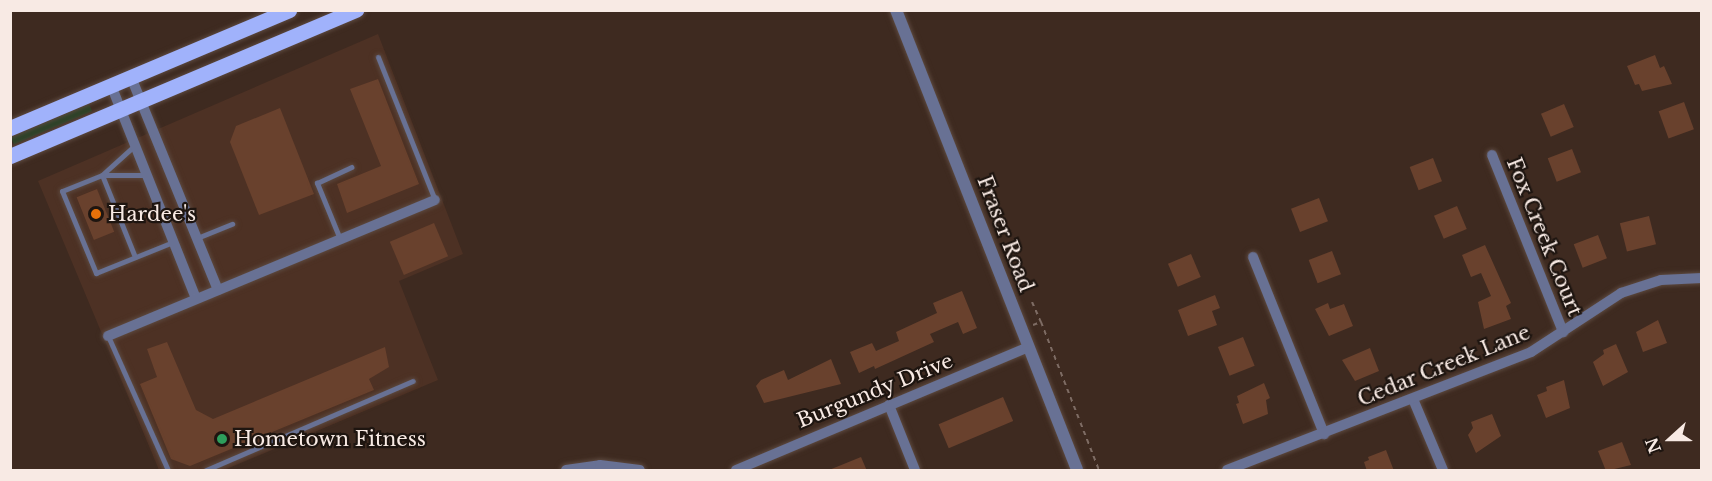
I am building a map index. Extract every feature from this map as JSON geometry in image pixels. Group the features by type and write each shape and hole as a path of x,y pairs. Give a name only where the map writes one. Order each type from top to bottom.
{"main road":[{"path":"10,128 289,10"},
{"path":"10,156 356,10"}],"street":[{"name":"Fraser Road","path":"896,10 1077,471"},
{"path":"131,77 218,290"},
{"path":"111,85 196,299"},
{"name":"Fox Creek Court","path":"1492,155 1563,332"},
{"path":"108,336 435,200"},
{"path":"1253,257 1324,434"},
{"name":"Cedar Creek Lane","path":"1227,471 1531,352 1622,293 1661,280 1701,278"},
{"name":"Burgundy Drive","path":"736,471 1028,347"},
{"path":"1413,399 1443,471"},
{"path":"889,405 915,471"},
{"path":"566,471 600,465 640,471"}],"lane":[{"path":"378,57 435,200"},
{"path":"134,146 102,175 62,191 96,273 173,242"},
{"path":"340,239 317,183 352,167"},
{"path":"102,175 146,175"},
{"path":"102,175 135,257"},
{"path":"197,238 232,224"},
{"path":"108,336 168,471"},
{"path":"206,471 413,381"}],"path":[{"path":"1032,302 1099,471"},
{"path":"1021,330 1041,322"}],"shaded area":[{"path":"378,34 463,254 399,281 438,380 224,470 159,470 38,181"}],"green space":[{"path":"89,104 92,111 14,145 11,137"}],"building":[{"path":"1655,55 1660,68 1664,66 1672,84 1642,91 1639,84 1635,85 1627,66"},
{"path":"378,79 419,184 347,213 337,184 381,166 350,89"},
{"path":"1684,102 1694,129 1669,138 1659,111"},
{"path":"1564,104 1574,127 1551,137 1541,114"},
{"path":"280,108 314,194 259,215 230,142 236,126"},
{"path":"1572,149 1581,172 1557,182 1548,158"},
{"path":"1433,158 1442,181 1419,190 1410,167"},
{"name":"Hardee's","path":"97,189 114,232 94,240 77,197"},
{"path":"1319,198 1328,221 1300,232 1291,209"},
{"path":"1457,206 1467,229 1444,239 1434,216"},
{"path":"1649,216 1656,244 1627,251 1620,223"},
{"path":"434,223 448,256 404,275 390,242"},
{"path":"1598,235 1607,258 1583,268 1574,244"},
{"path":"1485,245 1511,303 1506,306 1511,319 1484,329 1478,302 1491,296 1481,273 1471,277 1462,255"},
{"path":"1332,251 1341,274 1318,283 1309,260"},
{"path":"1191,254 1201,277 1178,287 1168,264"},
{"path":"962,291 977,328 963,334 958,322 930,334 934,342 875,369 874,366 859,373 850,352 872,343 876,351 899,341 896,332 937,313 933,303"},
{"path":"1215,295 1220,308 1212,311 1217,325 1188,336 1178,310"},
{"path":"1328,303 1330,309 1344,304 1353,326 1329,336 1315,309"},
{"path":"1658,320 1667,343 1643,352 1636,332"},
{"path":"1243,337 1255,366 1230,376 1218,347"},
{"path":"167,342 196,410 213,419 385,347 389,367 369,379 374,390 190,466 171,459 140,384 157,377 147,349"},
{"path":"1616,344 1628,372 1603,386 1593,362 1604,354 1603,350"},
{"path":"1370,348 1379,371 1355,381 1342,360"},
{"path":"831,359 841,384 764,403 756,386 761,380 784,370 788,380"},
{"path":"1564,380 1570,408 1546,418 1537,395 1547,391 1546,387"},
{"path":"1264,383 1270,398 1266,400 1268,414 1243,424 1236,404 1239,403 1237,396"},
{"path":"1003,397 1013,421 949,448 939,424"},
{"path":"1492,414 1501,436 1476,453 1468,435 1473,428 1471,422"},
{"path":"1622,442 1631,465 1606,471 1598,451"},
{"path":"1386,450 1394,471 1367,471 1364,462 1369,460 1368,457"},
{"path":"861,457 867,471 829,471 829,470"}],"place":[{"name":"Hardee's","path":"96,214"},
{"name":"Hometown Fitness","path":"222,439"}]}
